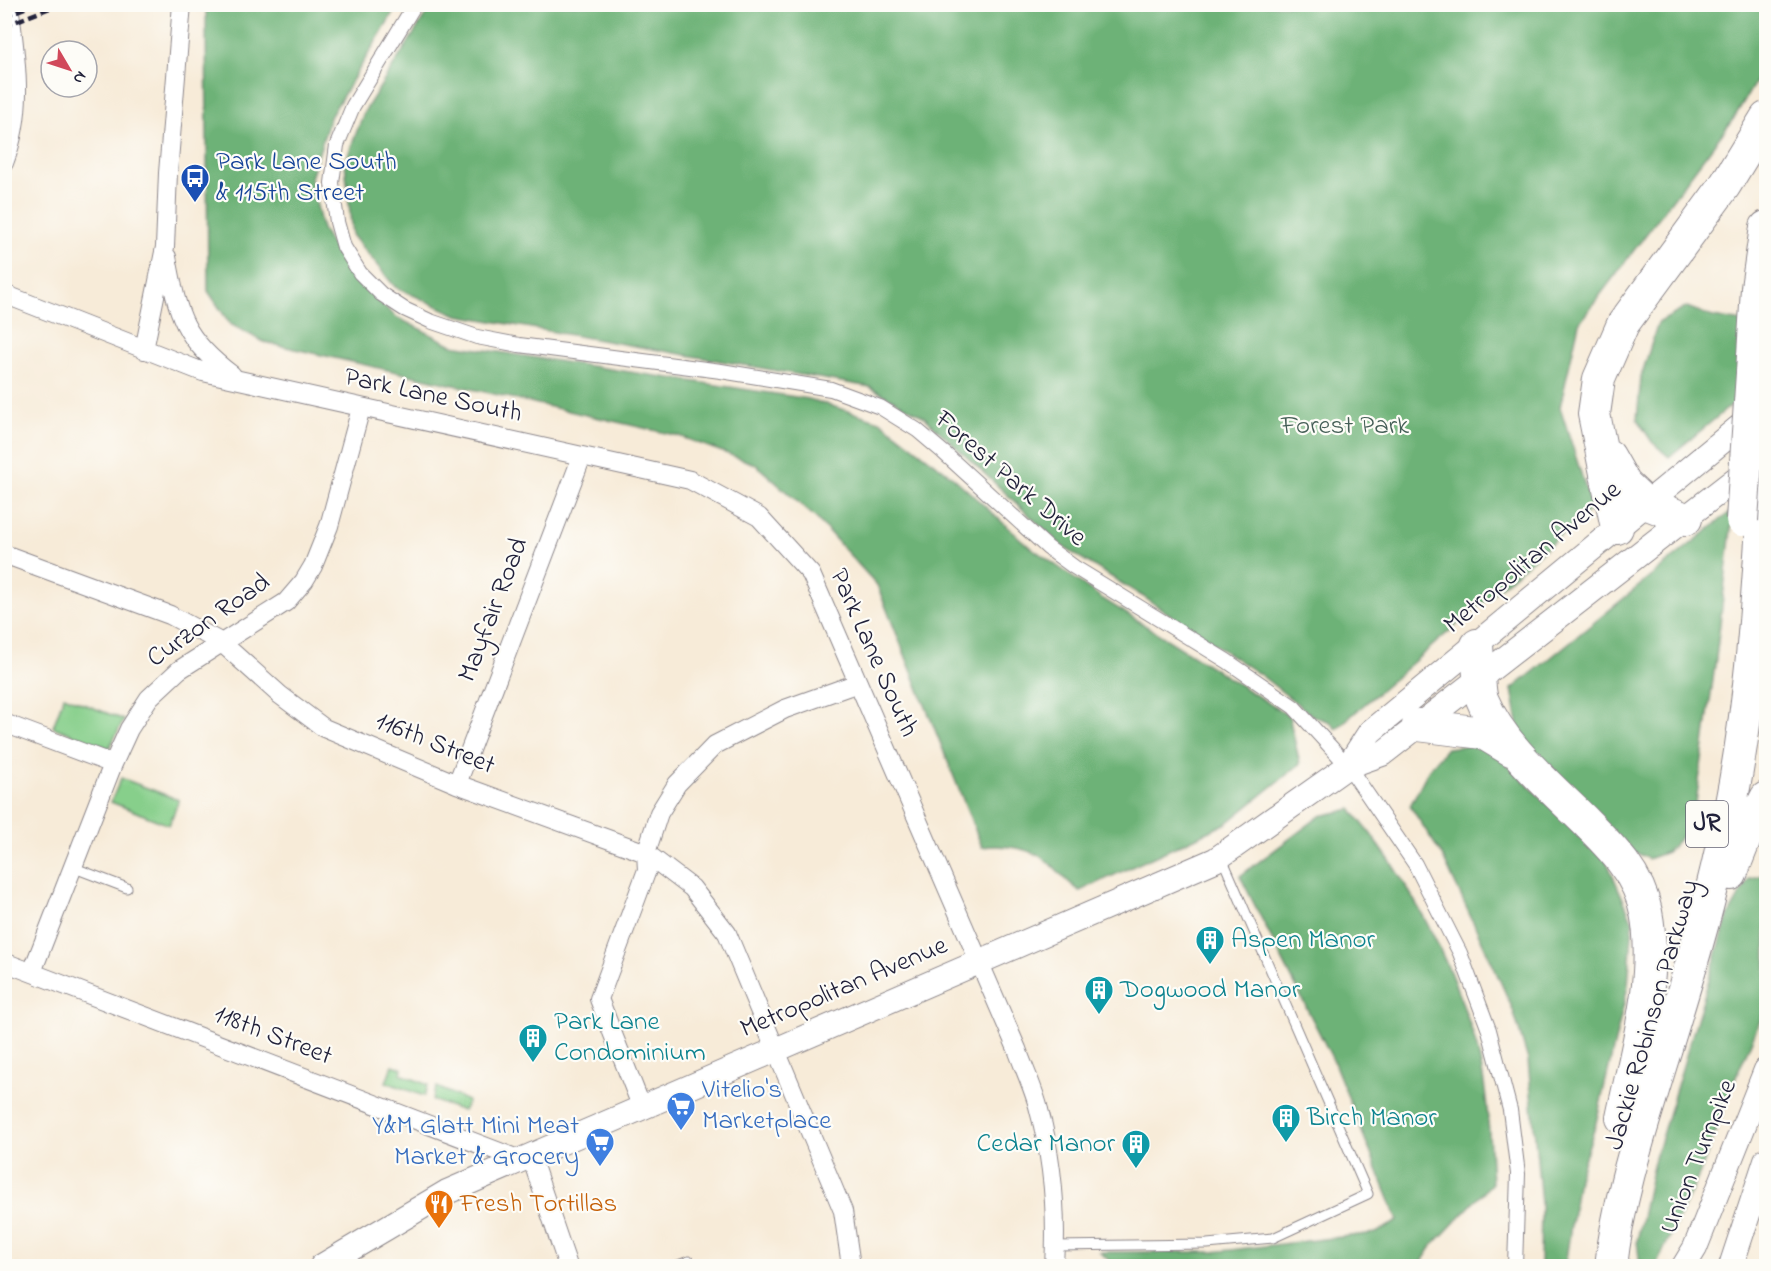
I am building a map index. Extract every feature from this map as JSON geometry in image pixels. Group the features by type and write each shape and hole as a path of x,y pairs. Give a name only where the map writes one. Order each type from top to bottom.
{"highway":[{"path":"1617,528 1594,414 1596,393 1605,363 1631,312 1725,185 1767,118"},
{"name":"Jackie Robinson Parkway","path":"1611,1266 1620,1210 1633,1158 1686,981 1723,841 1742,749 1755,628 1752,373 1757,288 1767,226"},
{"path":"1598,437 1625,484 1645,504 1686,519"},
{"name":"Jackie Robinson Parkway","path":"1589,1266 1600,1201 1622,1118 1694,877 1709,813 1725,717 1753,513 1767,462"},
{"path":"1477,645 1481,697 1495,723 1522,757 1621,859 1636,881 1646,911 1650,944 1649,978 1622,1118"},
{"path":"1418,725 1484,733 1522,757"},
{"path":"1686,981 1709,947 1732,869 1767,798"}],"main road":[{"name":"Metropolitan Avenue","path":"1348,766 1370,732 1767,405"},
{"name":"Metropolitan Avenue","path":"322,1266 447,1192 1215,860 1348,766 1382,754 1767,455"},
{"name":"Union Turnpike","path":"1684,1266 1695,1248 1767,1070"},
{"path":"1731,1266 1767,1160"}],"street":[{"path":"4,163 12,142 19,93 9,44 9,4"},
{"name":"Park Lane South","path":"182,4 168,173 165,247 144,350 203,372 690,480 759,517 811,574 1017,1049 1039,1108 1049,1154 1054,1198 1054,1266"},
{"name":"Forest Park Drive","path":"416,4 353,106 337,145 332,183 337,222 345,247 360,273 381,294 404,309 430,321 477,337 519,345 831,389 880,407 935,444 1048,548 1074,567 1227,661 1294,707 1348,766 1415,864 1460,952 1490,1030 1510,1110 1518,1174 1515,1266"},
{"name":"Park Lane South","path":"165,247 174,298 180,317 201,350 238,380"},
{"path":"4,294 144,350"},
{"name":"Curzon Road","path":"32,972 112,764 129,729 149,698 179,670 286,602 304,581 313,566 329,526 361,408"},
{"name":"Mayfair Road","path":"457,784 582,456"},
{"name":"116th Street","path":"4,554 170,615 222,643 280,695 324,728 457,784 645,853 692,888 727,933 843,1210 851,1266"},
{"path":"642,1108 599,999 647,870 645,853 659,813 677,784 716,745 785,710 858,683"},
{"path":"4,723 112,764"},
{"name":"118th Street","path":"4,962 527,1159"},
{"path":"527,1159 568,1266"}],"lane":[{"path":"1055,1246 1207,1244 1273,1238 1368,1194 1221,855"},
{"path":"72,867 127,888"},
{"path":"676,1266 689,1261"}],"green space":[{"path":"206,5 398,5 330,117 311,178 322,229 349,274 396,317 452,345 809,399 880,421 954,478 1025,543 1103,599 1289,716 1300,764 1227,823 1080,891 1053,866 1029,851 1001,846 982,847 877,585 817,519 755,464 679,436 264,342 230,324 208,291"},
{"name":"Forest Park","path":"432,5 1766,5 1766,64 1734,118 1579,323 1560,407 1592,508 1336,729 1330,722 1313,716 1262,676 1142,596 1063,547 923,416 870,387 457,315 395,287 352,235 345,163 364,112"},
{"path":"1687,307 1713,317 1742,322 1739,399 1669,457 1652,442 1637,419 1641,377 1658,323"},
{"path":"1729,513 1732,521 1693,824 1667,852 1648,859 1624,846 1521,740 1512,689"},
{"path":"64,696 124,720 109,748 53,727"},
{"path":"1480,744 1500,758 1607,862 1633,922 1628,986 1595,1127 1578,1178 1565,1266 1540,1266 1541,1204 1528,1060 1513,1010 1442,855 1410,806 1429,769 1447,748"},
{"path":"121,778 179,800 169,825 111,802"},
{"path":"1351,809 1390,860 1407,888 1437,944 1463,1003 1482,1070 1492,1183 1432,1246 1419,1266 1115,1266 1100,1252 1213,1252 1376,1233 1398,1221 1333,1060 1240,876 1320,816"},
{"path":"1766,874 1766,1007 1733,1084 1700,1173 1658,1262 1656,1266 1640,1266 1637,1241 1653,1165 1728,916 1749,879"},
{"path":"393,1065 402,1068 401,1074 428,1085 424,1096 386,1082"},
{"path":"437,1087 468,1101 463,1111 432,1100"}],"railway":[{"path":"4,16 35,4"},
{"path":"4,26 60,4"}],"place":[{"name":"Park Lane South & 115th Street","path":"195,204"},
{"name":"Aspen Manor","path":"1210,966"},
{"name":"Dogwood Manor","path":"1099,1016"},
{"name":"Park Lane Condominium","path":"533,1064"},
{"name":"Vitelio's Marketplace","path":"681,1132"},
{"name":"Birch Manor","path":"1286,1144"},
{"name":"Y&M Glatt Mini Meat Market & Grocery","path":"600,1168"},
{"name":"Cedar Manor","path":"1136,1170"},
{"name":"Fresh Tortillas","path":"439,1230"}]}
